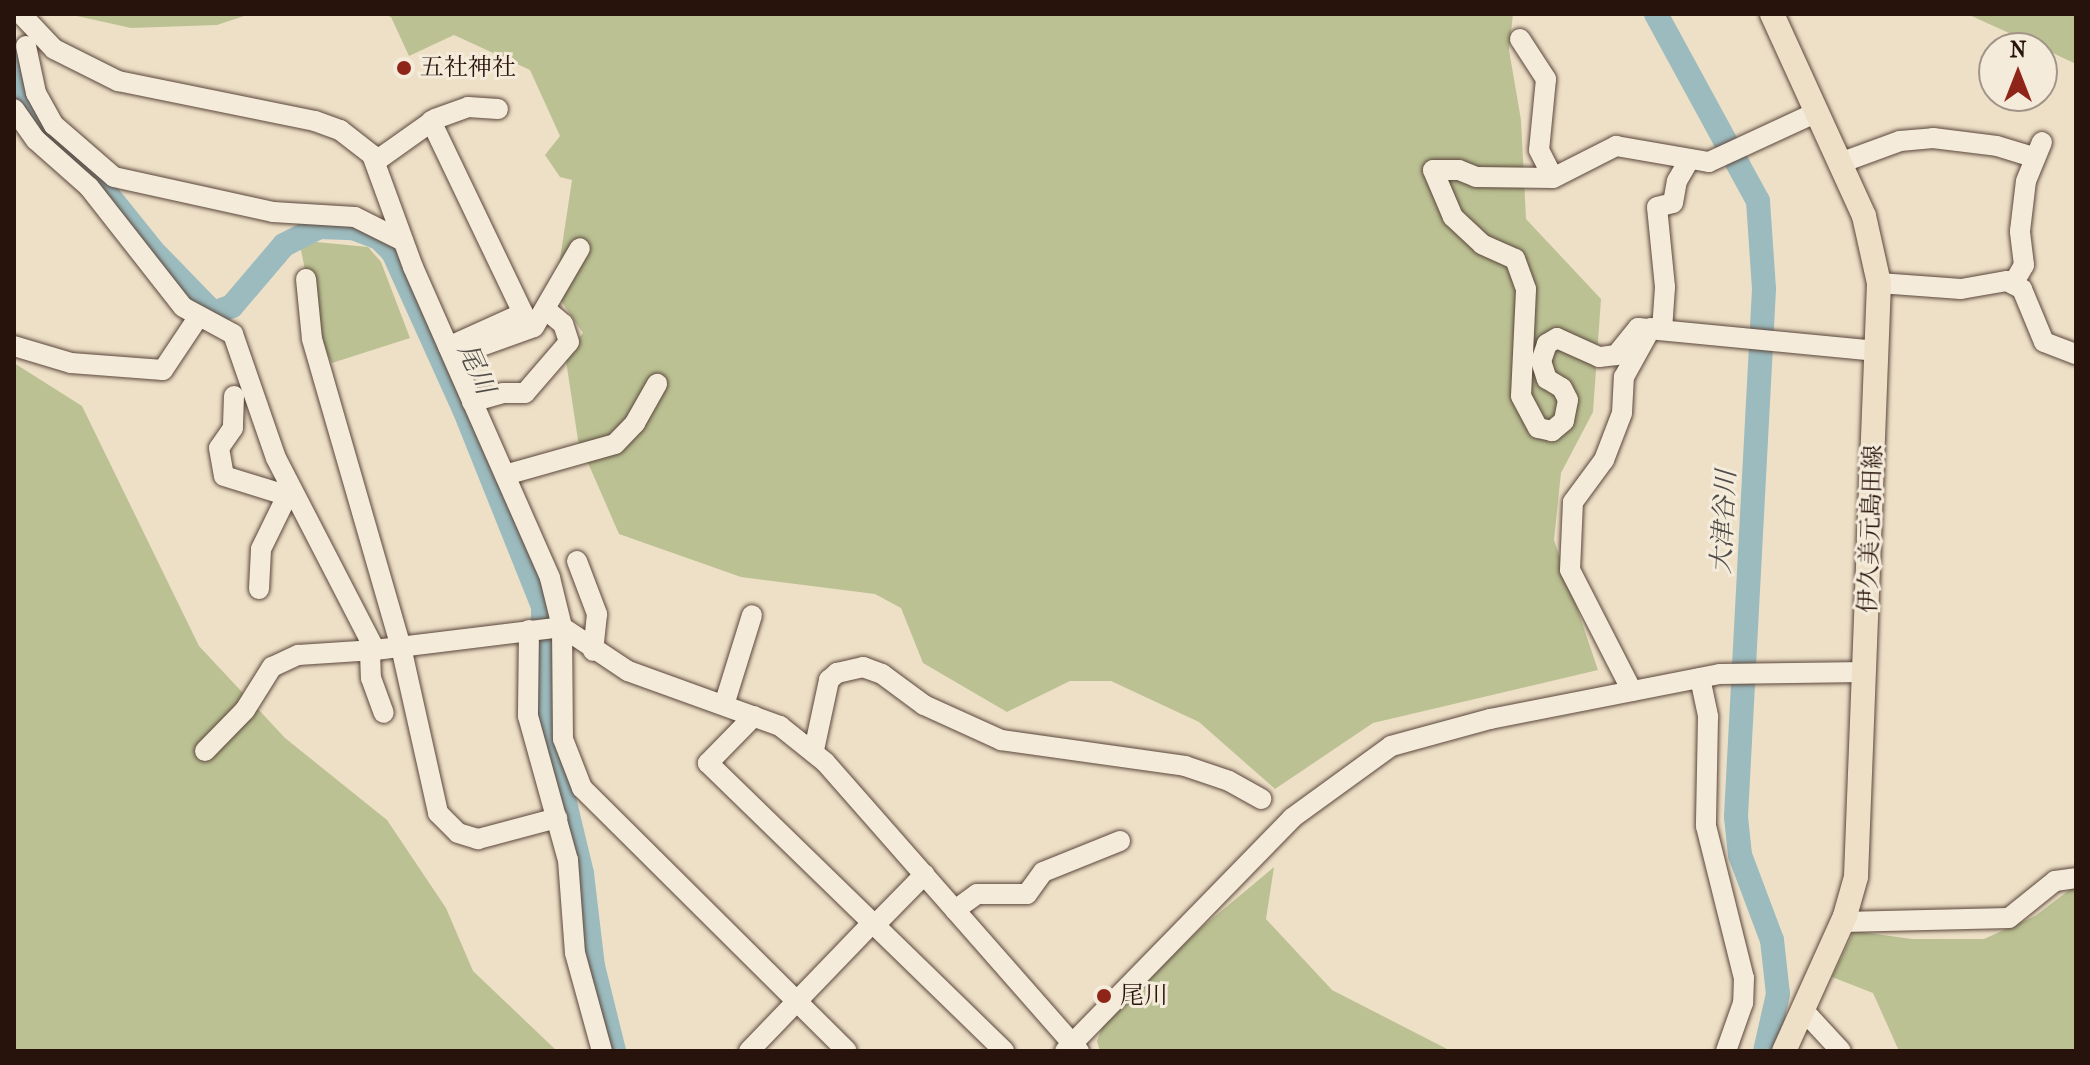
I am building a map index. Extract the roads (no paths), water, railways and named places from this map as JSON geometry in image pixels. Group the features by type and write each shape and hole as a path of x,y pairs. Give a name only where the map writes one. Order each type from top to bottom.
{"main road":[{"name":"伊久美元島田線","path":"1772,14 1864,216 1879,283 1859,842 1843,922 1784,1051"}],"street":[{"path":"21,14 36,93 54,125 114,177 273,212 355,217 403,241"},
{"path":"1520,39 1546,79 1539,150 1553,178"},
{"path":"25,45 118,81 340,130 376,161 403,241 550,578 545,629 528,716 568,860 577,967 602,1051"},
{"path":"376,161 431,121 468,107 498,109"},
{"path":"14,109 36,140 89,187 197,319 214,321 233,334 291,497 372,651 371,678 384,713"},
{"path":"1815,113 1724,157 1688,162 1616,146 1553,178 1476,177 1459,170 1433,170 1453,217 1482,244 1515,259 1526,289 1521,396 1538,428 1552,431 1564,421 1568,400 1562,388 1547,379 1541,361 1547,344 1557,338 1599,357 1616,355 1646,328 1775,338 1877,351"},
{"path":"431,121 523,313 450,352"},
{"path":"1840,163 1900,141 1933,138 2037,149 2020,231 2024,265 2013,284"},
{"path":"1632,691 1570,570 1573,502 1604,460 1622,413 1624,377 1665,287 1657,207 1673,203 1677,181 1688,162"},
{"path":"450,352 534,327 580,248"},
{"path":"306,279 312,339 401,647 443,820 458,833 487,839 557,818"},
{"path":"1879,283 1961,289 2007,281 2022,289 2044,342 2076,354"},
{"path":"472,402 503,393 525,393 569,342 563,324 545,309"},
{"path":"14,346 71,363 163,370 197,319"},
{"path":"505,475 615,444 635,423 657,384"},
{"path":"234,396 233,428 219,448 224,476 291,497"},
{"path":"259,589 261,549 291,497"},
{"path":"577,561 597,614 593,651"},
{"path":"724,705 752,615"},
{"path":"545,629 563,739 582,788 847,1051"},
{"path":"205,751 245,710 272,667 298,655 372,651 545,629 628,671 754,716 814,750 925,874 1072,1049 1292,818 1358,767 1391,746 1438,731 1720,674 1865,672"},
{"path":"814,750 829,680 837,673 863,667 882,674 924,705 1001,740 1185,766 1229,781 1261,799"},
{"path":"1700,678 1708,717 1706,826 1744,978 1743,1003 1726,1051"},
{"path":"754,716 708,763 1004,1051"},
{"path":"955,910 977,894 1027,894 1043,872 1120,841"},
{"path":"749,1051 925,874"},
{"path":"1843,922 2009,918 2055,881 2076,878"},
{"path":"1804,1011 1841,1051"}],"waterway":[{"name":"大津谷川","path":"1656,14 1758,201 1764,289 1736,817 1740,855 1772,940 1778,994 1765,1051"},
{"name":"尾川","path":"14,51 33,118 88,170 152,250 213,313 232,306 284,245 319,227 353,228 379,238 393,252 464,409 543,607 543,711 582,874 593,966 614,1051"}],"place":[{"name":"五社神社","path":"404,68"},
{"name":"尾川","path":"1104,996"}]}
